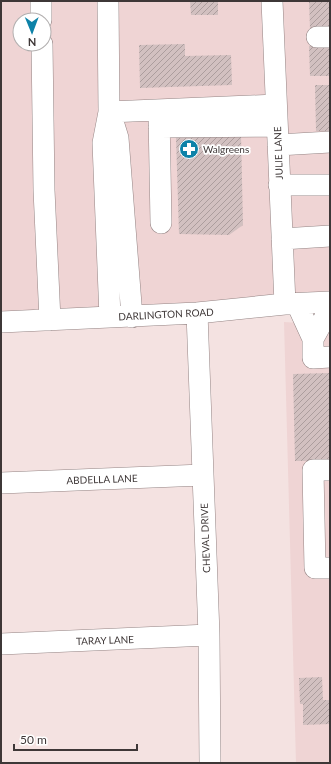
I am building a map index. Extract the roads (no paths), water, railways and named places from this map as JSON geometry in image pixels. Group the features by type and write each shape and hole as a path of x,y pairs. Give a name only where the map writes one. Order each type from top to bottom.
{"street":[{"path":"41,1 41,12"},
{"path":"108,1 109,112 103,143 110,317"},
{"name":"JULIE LANE","path":"272,1 282,239 291,304 313,340 313,358 330,358"},
{"path":"42,52 44,190 50,320"},
{"path":"159,119 276,105"},
{"path":"109,112 330,142"},
{"path":"109,112 118,138 132,317"},
{"path":"159,119 161,223"},
{"path":"279,185 330,185"},
{"path":"282,239 330,236"},
{"name":"DARLINGTON ROAD","path":"1,322 132,317 330,302"},
{"path":"313,340 330,308"},
{"name":"CHEVAL DRIVE","path":"197,313 209,635 210,763"},
{"path":"330,470 313,470 315,568 330,568"},
{"name":"ABDELLA LANE","path":"1,483 203,475"},
{"name":"TARAY LANE","path":"1,644 209,635"}],"place":[{"name":"Walgreens","path":"189,149"}]}
